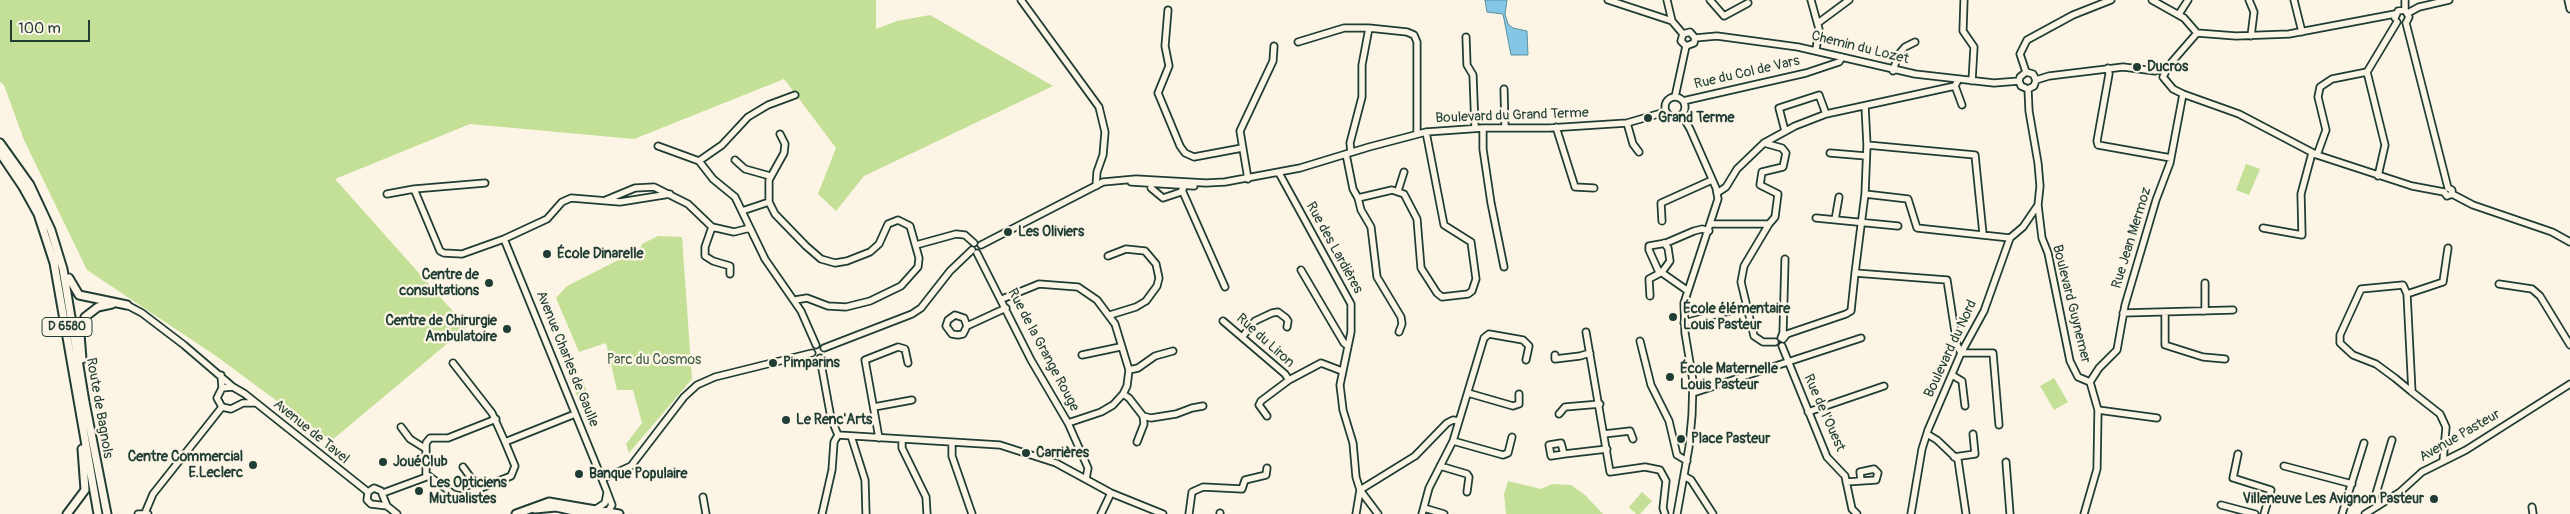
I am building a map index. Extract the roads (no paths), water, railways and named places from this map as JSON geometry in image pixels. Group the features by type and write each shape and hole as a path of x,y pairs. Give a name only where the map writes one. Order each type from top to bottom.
{"main road":[{"name":"Route de Bagnols","path":"0,143 30,185 52,230 63,269 85,402 107,514"},
{"name":"Route de Bagnols","path":"0,153 23,187 38,214 49,244 65,314 77,397 98,514"},
{"path":"30,185 38,195 52,226 68,276 75,291 87,298 127,305"},
{"path":"85,402 81,324 85,317 98,307 107,304 127,305"},
{"path":"67,514 83,494 85,486 77,397"},
{"path":"516,514 549,502 605,510 619,514"},
{"path":"527,510 562,508 586,514"}],"street":[{"path":"1021,0 1099,107 1105,132 1104,148 1097,172 1096,186"},
{"path":"1608,0 1672,21"},
{"path":"1667,0 1672,21 1683,34"},
{"path":"1710,0 1724,16 1748,3"},
{"path":"1811,0 1818,23 1816,50"},
{"path":"1818,23 1849,0"},
{"path":"1964,0 1964,31 1974,47 1972,81"},
{"path":"2026,72 2020,54 2027,40 2073,15 2111,0"},
{"path":"2152,0 2179,14 2197,33 2251,36 2302,32 2395,14 2398,11 2407,12 2419,7 2449,0"},
{"path":"2179,14 2188,0"},
{"path":"2249,0 2254,12 2251,36"},
{"path":"2294,0 2302,32"},
{"path":"2405,0 2409,18 2406,23 2449,196 2452,194 2474,205 2552,232 2570,242"},
{"path":"2568,0 2570,9"},
{"path":"1168,10 1165,46 1169,66 1158,93 1180,146 1185,153 1194,157 1242,148"},
{"path":"2378,176 2385,145 2367,72 2397,22 2395,14"},
{"path":"2397,22 2406,23"},
{"path":"1298,42 1344,28 1369,28 1407,32 1416,38 1417,134"},
{"path":"1369,28 1362,65 1362,102 1348,153 1352,189 1371,227 1377,277 1401,317 1402,324 1399,332"},
{"path":"1683,34 1690,32 1695,38 1694,43 1686,46"},
{"path":"2036,80 2108,68 2137,67 2156,71 2157,77 2163,74 2197,33"},
{"path":"1683,34 1680,41 1686,46"},
{"name":"Chemin du Lozet","path":"1695,38 1718,36 1816,50 1893,71 1942,78 1972,81 2019,81"},
{"path":"1466,37 1467,65 1473,75 1475,128"},
{"path":"1893,71 1898,55 1905,47 1915,42"},
{"path":"1248,179 1240,131 1257,99 1273,61 1274,46"},
{"path":"1675,97 1686,46"},
{"name":"Rue du Col de Vars","path":"1684,101 1806,73 1839,62 1842,57"},
{"path":"2108,68 2109,74 2097,141 2098,145 2171,158"},
{"path":"2026,72 2033,74 2036,80 2034,86 2028,89 2023,88 2019,81 2020,76 2026,72"},
{"path":"2263,228 2302,235 2301,194 2314,154 2326,130 2318,92 2325,82 2332,79 2367,72"},
{"path":"2163,74 2173,88 2183,94 2239,114 2314,154 2378,176 2439,193 2446,190"},
{"path":"1934,90 1942,78"},
{"path":"1958,80 1955,86 1962,105"},
{"path":"1717,193 1726,187 1737,169 1764,143 1785,131 1826,114 1955,86"},
{"path":"1504,89 1505,127"},
{"name":"Boulevard Guynemer","path":"2028,89 2028,111 2040,186 2038,205 2042,238 2048,253 2067,352 2075,373 2082,380 2090,382 2098,410 2097,469 2084,514"},
{"name":"Rue Jean Mermoz","path":"2090,382 2099,368 2117,350 2123,313 2156,200 2171,158 2183,94"},
{"path":"699,160 722,145 748,116 768,105 795,95"},
{"path":"1785,131 1779,108 1819,95 1826,114"},
{"path":"1675,97 1684,101 1685,107 1682,115 1675,118 1665,112 1667,100 1675,97"},
{"path":"1764,143 1782,148 1786,153 1783,167 1762,172 1760,184 1778,194 1775,217 1754,247 1742,272 1741,282 1745,307 1754,336 1763,342 1775,342 1782,341 1787,334 1851,311 1865,194 1867,145 1865,106"},
{"name":"Boulevard du Grand Terme","path":"978,244 1096,186 1122,182 1151,182 1183,186 1248,179 1279,173 1426,132 1475,128 1556,127 1627,123 1665,112"},
{"path":"1677,514 1692,433 1693,393 1684,323 1684,302 1718,204 1717,193 1712,180 1688,123 1682,115"},
{"path":"1627,123 1633,144 1639,152"},
{"path":"1556,127 1575,187 1594,188"},
{"path":"1483,128 1483,148 1491,203 1504,267"},
{"path":"1358,198 1398,190 1404,194 1415,212 1421,268 1437,293 1442,297 1454,297 1472,290 1476,279 1471,242 1444,225 1426,132"},
{"path":"780,134 785,144 784,153 770,176 769,202 775,214 806,246 821,259 835,263 847,261 870,252 879,244 888,224 892,221 907,223 916,245 918,267 901,286 870,301 846,307 828,306 808,298 795,300"},
{"path":"1867,145 1975,155 1982,234"},
{"path":"658,146 699,160 713,179 734,197 766,259 795,300 816,345 824,348 912,314 926,302 950,271 975,252 978,244 965,235 956,234 916,245"},
{"path":"1830,153 1866,156"},
{"path":"735,160 745,169 770,176"},
{"path":"1398,190 1404,172"},
{"name":"Rue des Lardières","path":"1279,173 1347,292 1352,313 1348,346 1342,371 1343,410 1353,443 1356,477 1360,490 1356,514"},
{"path":"1662,221 1661,203 1712,180"},
{"path":"1151,182 1151,188 1163,198 1183,186 1225,287"},
{"path":"387,194 414,188 485,183"},
{"path":"603,201 635,188 654,187 688,204 712,227 734,232 750,228"},
{"path":"414,188 436,245 444,253 467,253 504,239 547,219 558,205 567,199 620,202 670,194"},
{"path":"1865,194 1908,199 1917,228 2010,238"},
{"path":"1835,220 1839,196"},
{"path":"742,211 769,202"},
{"name":"Boulevard du Nord","path":"1911,514 1927,434 1961,353 1984,311 2010,238 2023,227 2038,205"},
{"path":"1816,218 1898,226"},
{"path":"1711,224 1769,224"},
{"path":"712,227 706,247 706,256 713,261 730,266 730,274"},
{"path":"1688,290 1655,267 1649,248 1652,245 1664,243 1694,231 1702,229 1709,231"},
{"name":"Avenue Charles de Gaulle","path":"504,239 606,489 605,510"},
{"path":"1650,296 1649,279 1662,272 1670,261 1668,248 1664,243"},
{"path":"2407,294 2443,282 2448,248"},
{"path":"1108,256 1126,249 1145,252 1156,264 1159,278 1157,286 1146,301 1136,307 1110,315"},
{"name":"Rue de la Grange Rouge","path":"975,252 1002,299 1032,360 1068,423 1088,468 1086,479"},
{"path":"1782,341 1785,259"},
{"path":"1301,270 1344,343 1348,346"},
{"path":"1855,273 1947,280 1957,345 1961,353 1993,353 1999,425"},
{"path":"2205,283 2205,311"},
{"path":"1002,299 1039,284 1065,284 1087,292 1110,315 1115,324 1120,347 1129,370 1123,394 1101,412 1068,423"},
{"path":"2499,284 2532,289 2540,296 2570,345"},
{"path":"2412,392 2407,294 2403,286 2361,289 2350,311 2340,339 2345,349 2376,364 2440,414 2446,427 2443,461"},
{"path":"127,305 155,322 221,375 239,391 241,398 239,404"},
{"path":"1684,323 1745,307"},
{"path":"968,326 1006,308"},
{"path":"2123,313 2233,310"},
{"path":"1243,336 1255,321 1272,313 1278,312 1286,318 1288,321 1287,327"},
{"path":"2164,312 2166,345 2203,356 2226,359"},
{"name":"Rue du Liron","path":"1223,321 1243,336 1253,348 1285,374 1289,380"},
{"path":"1586,332 1600,404 1610,472 1650,467 1663,473 1667,485 1663,508 1665,514"},
{"path":"1444,514 1423,511 1440,466 1453,441 1484,338 1489,334 1522,340 1529,346 1526,360"},
{"path":"1693,393 1861,338"},
{"path":"1640,341 1651,385 1669,422 1677,455 1687,461"},
{"name":"Rue de l'Ouest","path":"1782,341 1788,362 1827,457 1845,476 1852,509 1858,514"},
{"path":"602,479 631,466 684,398 697,385 715,377 812,353 816,345"},
{"path":"879,438 865,360 898,347 905,349 908,363"},
{"path":"1082,355 1120,347"},
{"path":"820,358 824,354 824,348"},
{"path":"1129,370 1138,368 1155,356 1173,351"},
{"path":"812,353 816,358 820,358"},
{"path":"1555,354 1555,359 1590,353"},
{"path":"820,358 831,418 838,435"},
{"path":"382,499 426,476 432,478 457,496 479,489 513,474 515,466 496,419 453,363"},
{"path":"1267,416 1259,405 1260,401 1289,380 1321,363 1342,371"},
{"path":"221,375 222,388 217,398 222,407 231,410 239,404 246,402 256,404"},
{"path":"1952,376 1962,381 1965,406"},
{"name":"Avenue Pasteur","path":"2365,514 2400,492 2417,476 2466,450 2570,384"},
{"path":"1808,412 1884,386"},
{"path":"222,388 233,387"},
{"name":"Avenue de Tavel","path":"239,391 368,492 369,502 373,505 382,499"},
{"path":"1468,393 1513,406 1519,404 1519,394"},
{"path":"1123,394 1129,398 1143,416 1144,424 1138,442"},
{"path":"874,407 912,400"},
{"path":"1559,414 1565,407 1600,404"},
{"path":"1143,416 1162,417 1203,406"},
{"path":"138,514 147,514 154,494 222,407"},
{"path":"2098,410 2157,418"},
{"path":"505,442 575,414"},
{"path":"426,476 426,443 430,438 448,438 496,419"},
{"path":"1378,514 1360,490 1415,456 1447,423 1453,420 1459,422"},
{"path":"401,427 410,439 426,449"},
{"path":"1604,434 1630,431 1632,439"},
{"path":"1927,434 1937,440 1954,457 1960,469 1966,514"},
{"path":"1954,457 1975,454 1973,434"},
{"path":"838,435 1000,446 1056,463 1111,493 1163,514"},
{"path":"822,514 832,470 834,442 838,435"},
{"path":"851,436 865,480 866,514"},
{"path":"1453,441 1503,455 1508,453 1512,437"},
{"path":"902,440 902,448 926,497 928,514"},
{"path":"2378,506 2375,497 2392,440"},
{"path":"952,443 952,456 972,514"},
{"path":"2342,514 2364,444"},
{"path":"1564,454 1606,449"},
{"path":"2238,454 2233,478 2271,490 2264,514"},
{"path":"1079,474 1084,462"},
{"path":"2006,462 2010,514"},
{"path":"1440,466 1467,474 1469,477 1467,492"},
{"path":"2284,466 2352,484"},
{"path":"464,467 479,489"},
{"path":"1189,514 1192,492 1203,487 1242,489 1245,480 1266,475 1267,468"},
{"path":"1684,476 1691,480 1714,514"},
{"path":"1846,482 1861,481"},
{"path":"368,492 374,488 387,506 397,514"},
{"path":"1101,514 1111,493"},
{"path":"703,497 706,514"},
{"path":"2221,505 2255,514"},
{"path":"2532,507 2533,514"},
{"path":"562,508 605,510"}],"water":[{"path":"1485,0 1507,0 1505,14 1508,24 1513,28 1527,31 1528,55 1511,55 1503,14 1487,12"}],"place":[{"name":"Ducros","path":"2137,67"},
{"name":"Grand Terme","path":"1648,118"},
{"name":"Les Oliviers","path":"1008,232"},
{"name":"École Dinarelle","path":"547,254"},
{"name":"Centre de consultations","path":"489,283"},
{"name":"École élémentaire Louis Pasteur","path":"1673,317"},
{"name":"Centre de Chirurgie Ambulatoire","path":"507,329"},
{"name":"Pimparins","path":"773,363"},
{"name":"École Maternelle Louis Pasteur","path":"1670,377"},
{"name":"Le Renc'Arts","path":"786,420"},
{"name":"Place Pasteur","path":"1681,439"},
{"name":"Carrières","path":"1026,453"},
{"name":"JouéClub","path":"383,462"},
{"name":"Centre Commercial E.Leclerc","path":"253,465"},
{"name":"Banque Populaire","path":"579,474"},
{"name":"Les Opticiens Mutualistes","path":"419,491"},
{"name":"Villeneuve Les Avignon Pasteur","path":"2434,499"}],"park label":[{"name":"Parc du Cosmos","path":"654,360"}]}
